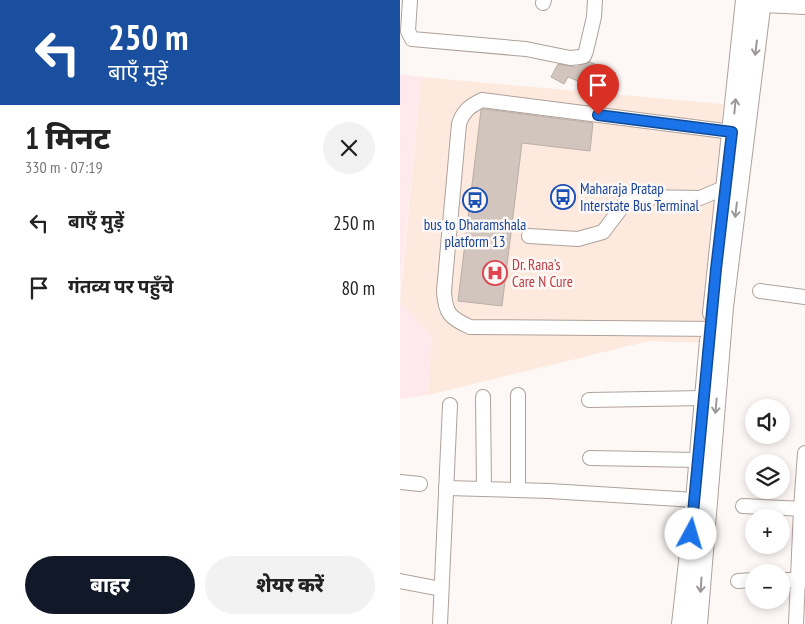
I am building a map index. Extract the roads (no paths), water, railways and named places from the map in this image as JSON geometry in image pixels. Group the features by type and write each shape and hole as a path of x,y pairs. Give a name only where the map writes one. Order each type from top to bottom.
{"main road":[{"path":"681,624 704,398 716,328 756,2"},
{"path":"698,624 716,328"}],"street":[{"path":"410,0 408,31 412,39 526,49 570,58 584,56 594,17 596,0"},
{"path":"756,2 805,7"},
{"path":"716,328 470,327 456,320 449,313 445,305 444,291 458,124 462,114 482,100 739,132"},
{"path":"529,236 578,239 603,232 625,203 640,197 700,198 733,186"},
{"path":"760,291 805,298"},
{"path":"518,395 518,490"},
{"path":"483,397 484,489"},
{"path":"589,400 704,398"},
{"path":"440,624 450,405"},
{"path":"796,624 801,580 805,454"},
{"path":"590,458 698,460"},
{"path":"400,482 420,484"},
{"path":"446,488 695,500"},
{"path":"743,506 803,508"},
{"path":"738,580 745,580"},
{"path":"400,581 441,589"}],"place":[{"name":"Maharaja Pratap Interstate Bus Terminal","path":"563,197"},
{"name":"bus to Dharamshala platform 13","path":"475,200"},
{"name":"Dr. Rana's Care N Cure","path":"495,273"}]}
